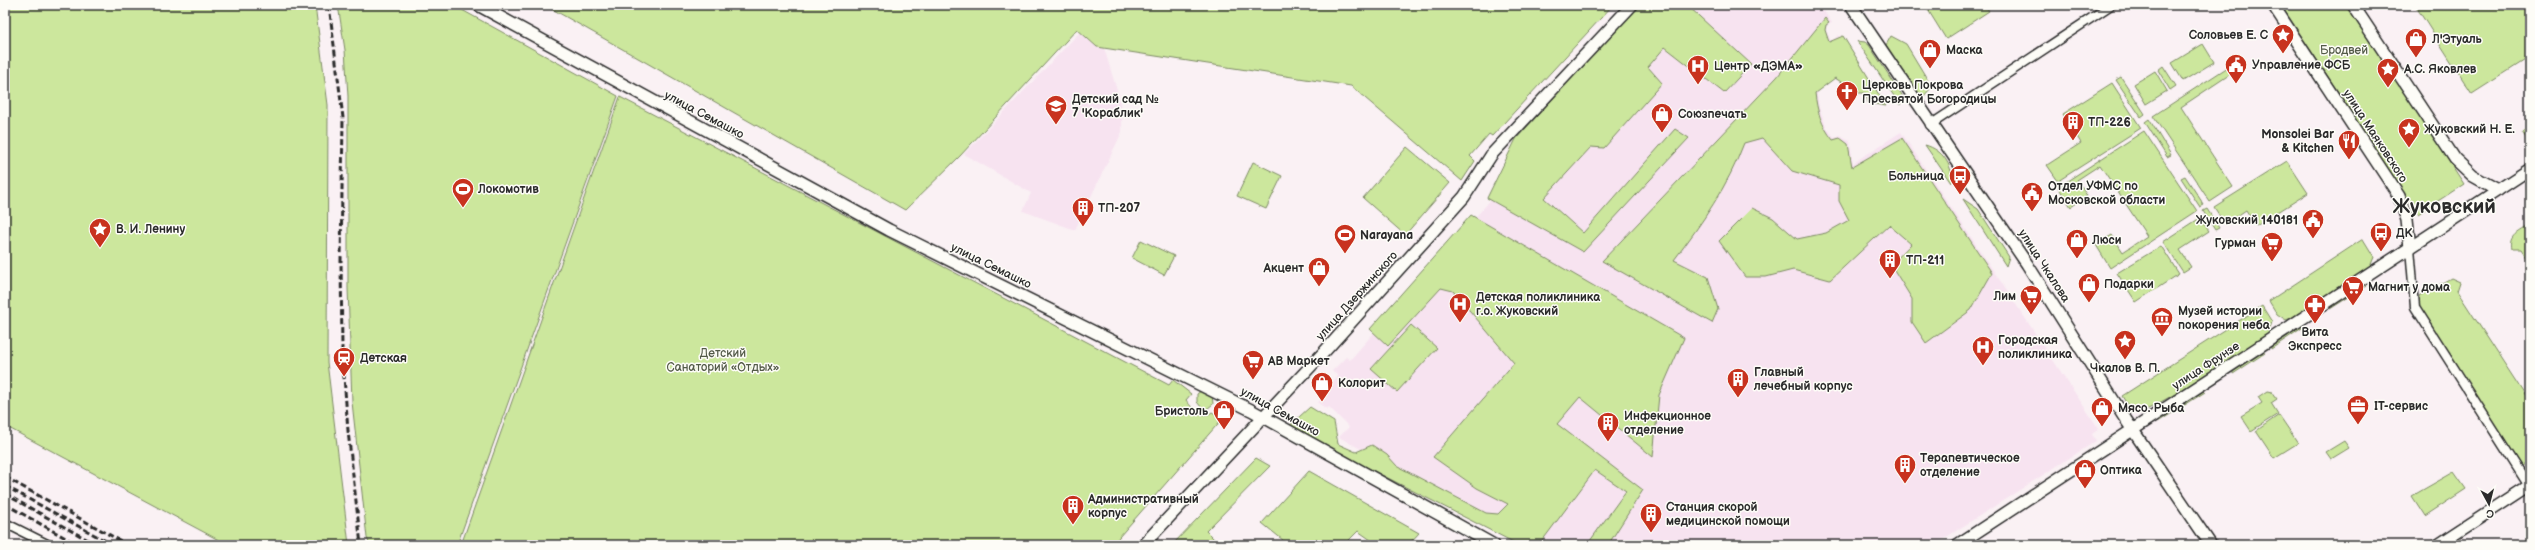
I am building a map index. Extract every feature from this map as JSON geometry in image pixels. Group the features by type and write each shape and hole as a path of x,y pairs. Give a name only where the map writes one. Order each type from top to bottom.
{"main road":[{"name":"улица Семашко","path":"478,5 889,230 1264,418 1494,545"},
{"name":"улица Дзержинского","path":"1143,545 1264,418 1464,197 1492,154 1632,5"},
{"name":"улица Чкалова","path":"1850,5 1930,125 2027,264 2132,430 2211,545"},
{"name":"улица Маяковского","path":"2273,5 2399,196 2407,220 2410,248"},
{"path":"2353,5 2455,159 2472,176 2498,190"},
{"name":"улица Фрунзе","path":"1957,545 2530,169"},
{"path":"2438,545 2530,485"}],"street":[{"path":"1930,125 2111,5"},
{"path":"2410,248 2415,307 2530,485"},
{"path":"5,523 49,545"}],"shaded area":[{"path":"1662,5 1820,5 1832,23 1827,25 1826,30 1831,41 1839,35 1853,59 1820,81 1817,91 1819,107 1827,128 1835,138 1839,135 1850,140 1853,163 1901,132 2099,429 2092,434 2096,441 1934,545 1533,545 1339,437 1349,427 1329,407 1327,409 1318,403 1322,397 1320,395 1338,376 1332,371 1346,357 1350,360"},
{"name":"Детский сад № 7 'Кораблик'","path":"1080,32 1097,47 1104,48 1119,97 1122,132 1075,230 1023,211 1031,193 964,154"}],"green space":[{"path":"5,5 315,5 328,105 327,362 349,545 228,545 5,426"},
{"name":"Локомотив","path":"338,5 453,5 618,96 457,545 370,545 367,538 352,402 348,288 348,96 345,50"},
{"path":"545,5 1613,5 1492,136 1489,134 1470,156 1475,161 1462,181 1351,86 1097,47 1077,29 960,156 905,210"},
{"path":"1638,5 1687,5 1751,64 1724,93 1665,47 1648,67 1662,83 1604,148 1591,147 1544,198 1583,233 1675,129 1689,138 1583,252 1487,198 1516,139"},
{"path":"1925,5 1985,5 1989,11 1946,39"},
{"name":"Бродвей","path":"2281,5 2347,5 2464,184 2418,214"},
{"path":"2415,5 2523,5 2526,9 2530,7 2530,57 2472,94"},
{"path":"1825,18 1829,23 1826,25 1825,30 1829,42 1843,36 1886,106 1868,103 1866,93 1858,93 1835,78 1815,93 1820,118 1825,129 1833,140 1840,138 1848,144 1852,167 1902,138 1992,273 1971,310 1926,343 1912,322 1912,299 1891,265 1911,244 1889,225 1830,280 1793,270 1766,277 1745,277 1719,241 1752,208 1773,218 1797,239 1826,233 1849,220 1839,201 1839,185 1792,171 1762,138 1744,143 1738,159 1714,204 1674,260 1708,277 1718,309 1712,323 1602,261 1777,77"},
{"path":"1891,36 1906,44 1932,87 1921,99 1886,45"},
{"path":"1857,41 1865,42 1869,45 1902,95 1900,105"},
{"path":"2203,44 2214,62 2183,81 2172,63"},
{"path":"2163,66 2176,86 2170,90 2158,70"},
{"path":"2228,67 2232,73 2181,107 2233,187 2210,202 2153,116"},
{"path":"2155,71 2167,91 2146,104 2134,84"},
{"path":"2121,77 2145,114 2141,117 2116,80"},
{"path":"2112,83 2141,128 2058,181 2047,165 2081,143 2063,114"},
{"name":"Детский Санаторий «Отдых»","path":"620,97 1169,385 1173,380 1191,394 1186,400 1197,412 1204,415 1212,412 1223,418 1112,545 461,545"},
{"path":"2149,119 2171,155 2167,157 2145,122"},
{"path":"2530,127 2530,144 2522,132"},
{"path":"2144,131 2197,211 2110,268 2096,245 2112,235 2123,252 2147,236 2100,165 2077,180 2087,196 2071,207 2058,187"},
{"path":"1925,145 1937,150 1945,158 1952,175 1953,181 1951,183"},
{"path":"1407,147 1450,183 1405,235 1363,198"},
{"path":"2287,161 2308,193 2256,226 2246,210 2225,224 2214,207"},
{"path":"1253,162 1282,176 1266,209 1237,196"},
{"path":"2185,176 2204,205 2200,207 2181,178"},
{"path":"1963,199 1978,209 2009,257 2006,266"},
{"path":"2207,209 2219,228 2215,230 2203,211"},
{"path":"1471,215 1684,338 1659,395 1653,457 1580,397 1557,424 1643,490 1608,545 1587,545 1626,491 1595,470 1539,545 1519,545 1288,427 1310,407 1334,422 1338,444 1356,452 1372,445 1387,455 1397,466 1486,513 1498,514 1508,504 1477,488 1433,457 1514,363 1453,291 1441,288 1388,346 1370,329"},
{"path":"2200,218 2209,231 2180,250 2191,267 2183,272 2163,242"},
{"path":"2530,225 2530,264 2520,249 2512,249 2512,240 2516,234"},
{"path":"2363,239 2374,257 2370,267 2291,318 2286,320 2277,314 2269,301"},
{"path":"1141,240 1174,256 1164,275 1132,258"},
{"path":"2161,246 2179,274 2136,302 2117,273"},
{"path":"2451,278 2460,282 2457,291 2530,403 2530,461 2522,466 2419,309 2418,301 2421,295"},
{"path":"2363,285 2366,286 2330,309 2330,307"},
{"path":"2262,306 2272,322 2268,334 2175,394 2141,413 2131,411 2122,396"},
{"path":"1411,325 1437,348 1397,392 1371,369"},
{"path":"2302,325 2305,326 2271,349 2271,346"},
{"path":"2261,352 2265,353 2233,374 2233,370"},
{"path":"1202,390 1212,395 1213,404 1207,409 1202,408 1197,402 1197,394"},
{"path":"2201,391 2205,392 2158,422 2159,419"},
{"path":"2267,391 2272,392 2277,399 2271,403 2278,414 2251,431 2241,416 2262,403 2258,397"},
{"path":"2279,415 2298,443 2274,458 2256,431"},
{"path":"2344,441 2349,448 2331,459 2326,452"},
{"path":"1256,458 1270,466 1206,531 1220,545 1172,545"},
{"path":"1309,471 1419,533 1408,545 1378,545 1358,531 1344,545 1289,545 1262,523"},
{"path":"2454,472 2466,489 2425,516 2412,496"}],"railway":[{"path":"329,5 343,118 341,261 342,349 348,431 361,545"},
{"path":"5,477 128,545"},
{"path":"5,486 113,545"},
{"path":"5,494 97,545"},
{"path":"5,504 78,545"}],"place":[{"name":"Соловьев Е. С","path":"2283,54"},
{"name":"Л'Этуаль","path":"2416,58"},
{"name":"Маска","path":"1930,70"},
{"name":"Управление ФСБ","path":"2236,84"},
{"name":"Центр «ДЭМА»","path":"1698,86"},
{"name":"А.С. Яковлев","path":"2388,88"},
{"name":"Церковь Покрова Пресвятой Богородицы","path":"1847,112"},
{"name":"Детский сад № 7 'Кораблик'","path":"1056,126"},
{"name":"Союзпечать","path":"1662,134"},
{"name":"ТП-226","path":"2073,142"},
{"name":"Жуковский Н. Е.","path":"2409,148"},
{"name":"Monsolei Bar & Kitchen","path":"2349,160"},
{"name":"Больница","path":"1960,196"},
{"name":"Локомотив","path":"463,208"},
{"name":"Отдел УФМС по Московской области","path":"2032,212"},
{"name":"ТП-207","path":"1083,228"},
{"name":"Жуковский 140181","path":"2313,240"},
{"name":"В. И. Ленину","path":"100,248"},
{"name":"ДК","path":"2381,252"},
{"name":"Narayana","path":"1345,254"},
{"name":"Люси","path":"2077,260"},
{"name":"Гурман","path":"2272,262"},
{"name":"ТП-211","path":"1890,280"},
{"name":"Акцент","path":"1319,288"},
{"name":"Подарки","path":"2089,304"},
{"name":"Магнит у дома","path":"2353,306"},
{"name":"Лим","path":"2031,316"},
{"name":"Детская поликлиника г.о. Жуковский","path":"1460,324"},
{"name":"Вита Экспресс","path":"2315,324"},
{"name":"Музей истории покорения неба","path":"2162,338"},
{"name":"Чкалов В. П.","path":"2125,360"},
{"name":"Городская поликлиника","path":"1983,366"},
{"name":"Детская","path":"344,378"},
{"name":"АВ Маркет","path":"1253,380"},
{"name":"Главный лечебный корпус","path":"1738,398"},
{"name":"Колорит","path":"1322,402"},
{"name":"IT-сервис","path":"2358,426"},
{"name":"Мясо. Рыба","path":"2102,428"},
{"name":"Бристоль","path":"1224,430"},
{"name":"Инфекционное отделение","path":"1608,442"},
{"name":"Терапевтическое отделение","path":"1905,484"},
{"name":"Оптика","path":"2085,490"},
{"name":"Административный корпус","path":"1073,526"},
{"name":"Станция скорой медицинской помощи","path":"1651,534"}],"district":[{"name":"Жуковский","path":"2444,207"}]}
